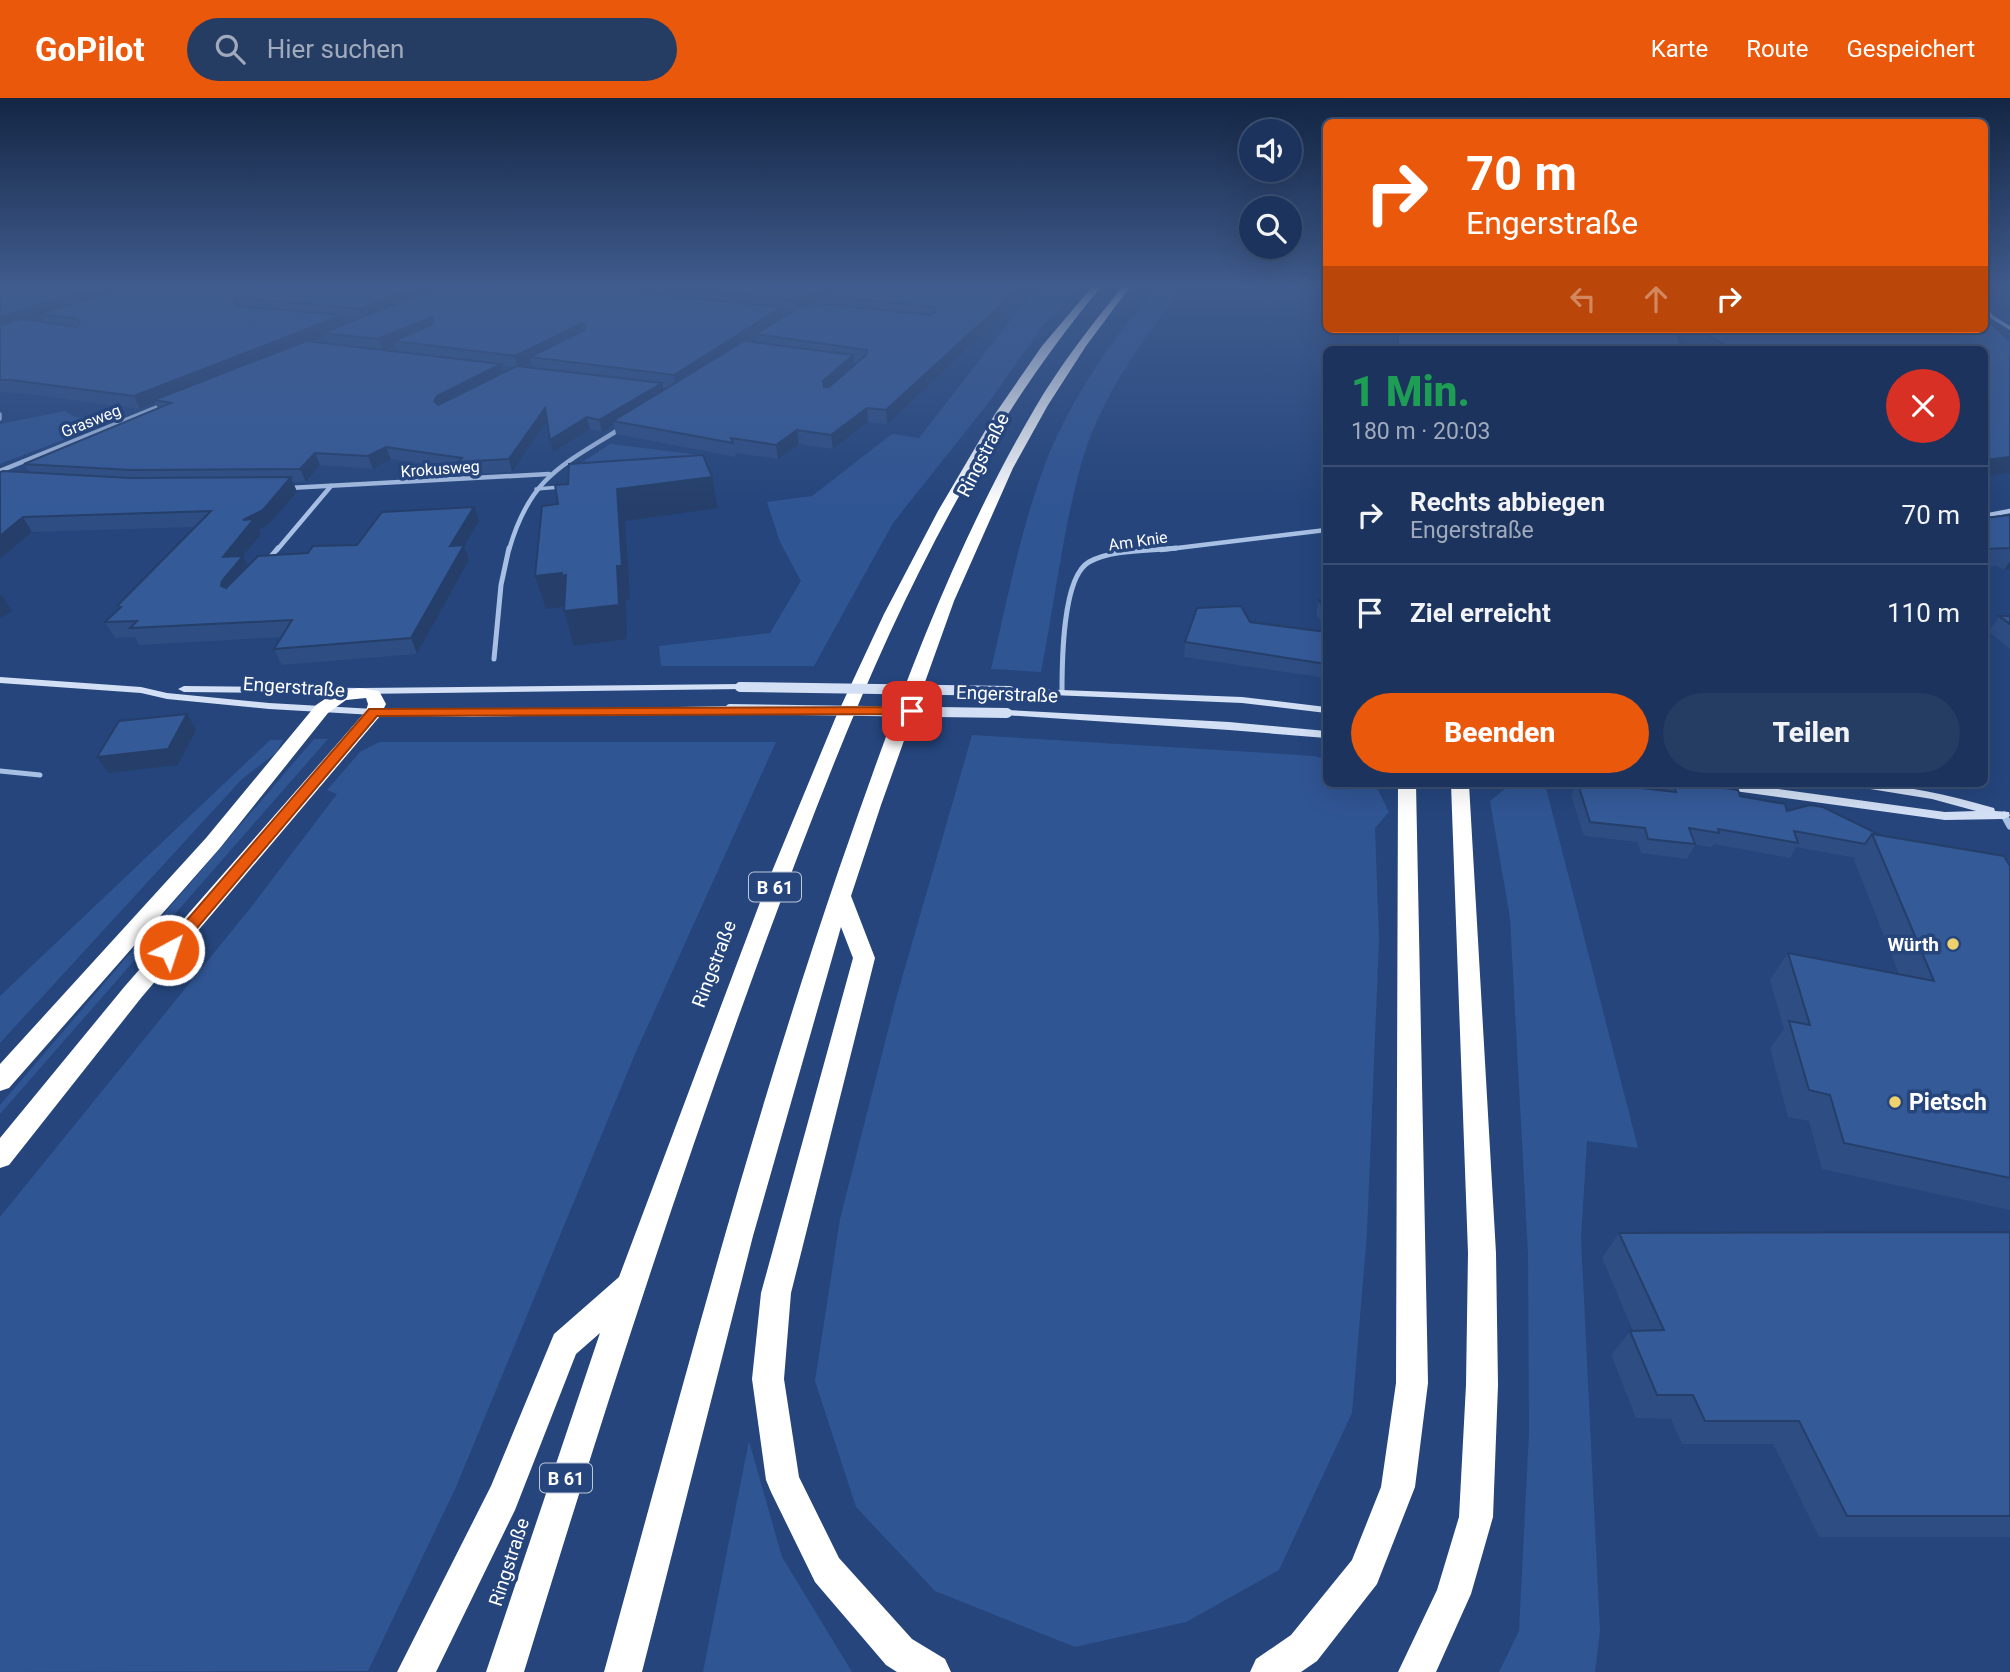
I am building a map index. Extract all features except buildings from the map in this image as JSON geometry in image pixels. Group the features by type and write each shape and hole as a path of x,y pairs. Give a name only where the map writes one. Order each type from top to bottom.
{"highway":[{"name":"Ringstraße","path":"505,1672 705,1069 859,678 938,522 1002,412 1037,360"},
{"name":"Ringstraße","path":"623,1672 727,1280 840,895 915,678 990,504 1045,401 1072,360"},
{"path":"0,1081 213,843 322,709 342,695 367,702 0,1157"},
{"path":"1269,1672 1304,1648 1365,1572 1398,1487 1412,1383 1407,787"},
{"path":"1417,1672 1453,1594 1476,1517 1482,1385 1482,1253 1460,787"},
{"path":"840,895 864,958 776,1293 768,1379 783,1480 827,1570 899,1652 932,1672"},
{"path":"416,1672 503,1498 565,1345 631,1286"}],"main road":[{"name":"Engerstraße","path":"0,680 367,702 1007,713 1215,725 1323,735"},
{"name":"Engerstraße","path":"367,702 740,687 1062,692 1242,700 1323,710"},
{"name":"Engerstraße","path":"141,690 167,696 322,709"},
{"path":"1735,787 1945,816 2008,819"},
{"path":"1883,787 1933,795 2008,819"}],"street":[{"name":"Grasweg","path":"0,471 171,402"},
{"path":"494,659 495,633 518,517 536,489 550,474 630,423"},
{"name":"Krokusweg","path":"282,488 550,474"},
{"path":"261,568 331,486"},
{"path":"1988,515 2010,511"},
{"name":"Am Knie","path":"1062,692 1061,669 1071,599 1076,574 1087,563 1137,552 1323,530"}],"lane":[{"path":"536,489 573,487"},
{"path":"0,771 40,775"}],"shaded area":[{"path":"979,360 1018,360 989,402 893,523 814,666 661,666 659,646 770,633 801,581 780,542 767,502 812,496 892,434 919,438"},
{"path":"1101,360 1130,360 1097,421 1079,472 1041,672 991,669 1014,567 1044,467 1065,419"},
{"path":"65,411 75,417 115,420 0,464 0,424"},
{"path":"610,444 700,455 689,466 578,465"},
{"path":"972,735 1315,756 1323,759 1323,787 1376,787 1389,812 1375,828 1379,940 1367,1233 1352,1413 1279,1570 1186,1622 1075,1647 935,1591 856,1507 815,1381 840,1219 896,999"},
{"path":"314,739 328,739 0,1114 0,1105"},
{"path":"270,740 283,740 276,753 242,779 0,1043 0,996"},
{"path":"379,742 776,742 635,1054 456,1487 368,1671 0,1672 0,1217 252,906 337,794 327,790 360,752"},
{"path":"1507,787 1546,787 1638,1148 1587,1141 1581,1238 1600,1631 1595,1672 1499,1672 1519,1631 1529,1433 1528,1254 1510,918 1490,801"},
{"path":"749,1441 782,1557 852,1672 703,1672"}],"place":[{"name":"Würth","path":"1953,944"},
{"name":"Pietsch","path":"1895,1102"}],"route":[{"path":"169,950 374,712 472,714 730,709 912,711"}]}
